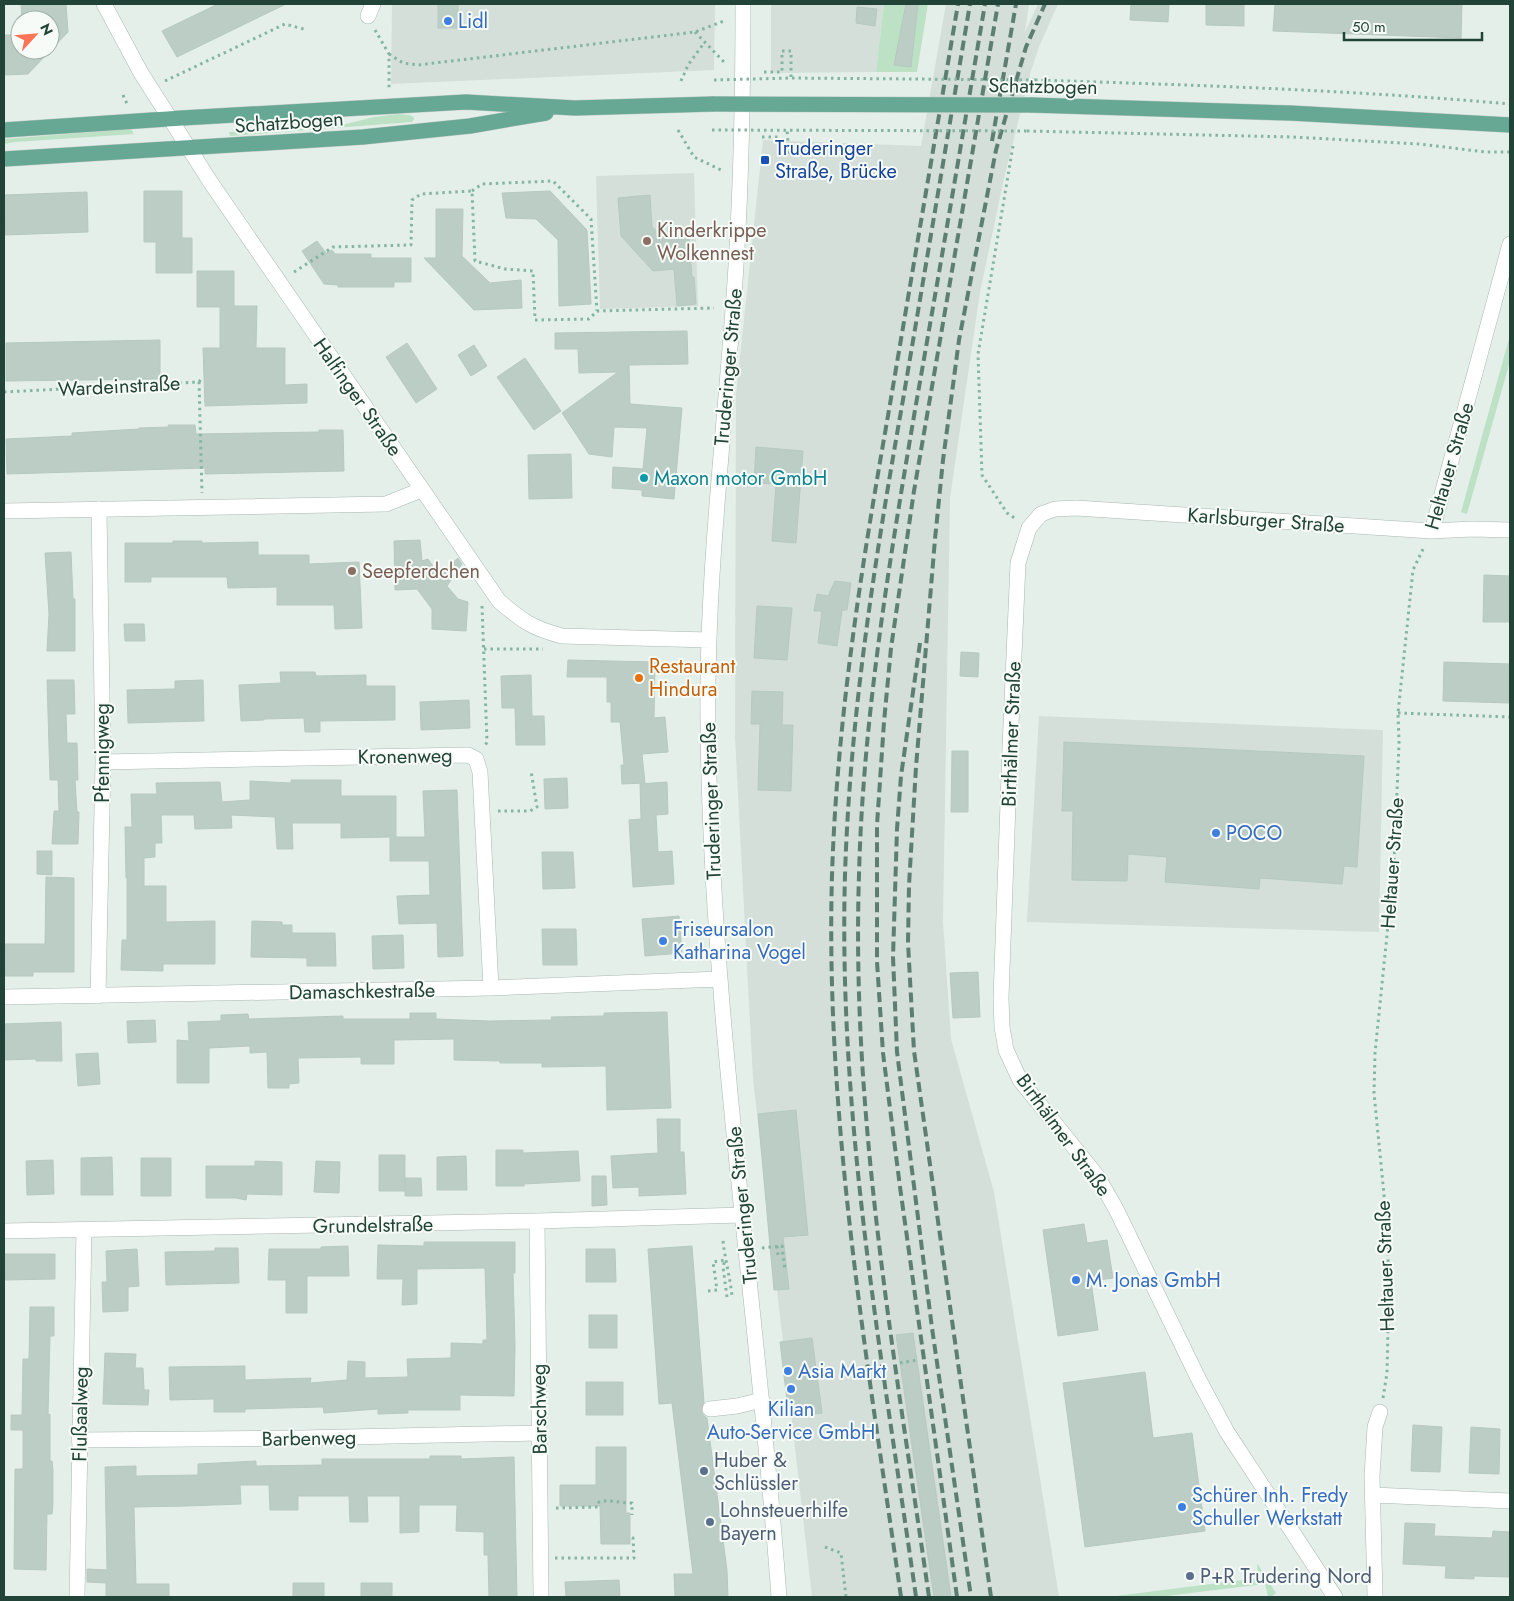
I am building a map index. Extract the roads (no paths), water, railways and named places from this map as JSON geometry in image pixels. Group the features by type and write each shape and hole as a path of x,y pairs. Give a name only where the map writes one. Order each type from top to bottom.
{"main road":[{"name":"Schatzbogen","path":"4,130 171,118 466,102 574,108 790,103 1031,106 1290,113 1510,125"},
{"name":"Schatzbogen","path":"4,159 363,137 470,126 574,108"}],"street":[{"name":"Halfinger Straße","path":"104,4 141,73 252,244 499,601 522,621 544,631 562,636 709,640"},
{"name":"Truderinger Straße","path":"743,4 740,192 716,510 709,640 708,726 710,814 720,979 742,1215 771,1485 779,1597"},
{"name":"Heltauer Straße","path":"1432,531 1510,244"},
{"path":"4,511 386,504 421,490"},
{"name":"Karlsburger Straße","path":"1029,528 1041,514 1055,508 1076,508 1432,531 1472,528 1510,530"},
{"name":"Pfennigweg","path":"98,996 103,762 99,509"},
{"name":"Birthälmer Straße","path":"1029,528 1018,563 1010,738 1001,998 1002,1027 1006,1050 1020,1080 1102,1184 1199,1380 1227,1432 1335,1597"},
{"name":"Kronenweg","path":"103,762 468,755 476,759 480,772 491,988"},
{"name":"Damaschkestraße","path":"4,997 491,988 720,979"},
{"name":"Grundelstraße","path":"4,1231 537,1221 742,1215"},
{"name":"Barschweg","path":"537,1221 541,1597"},
{"name":"Flußaalweg","path":"77,1597 84,1230"},
{"path":"710,1409 737,1406 762,1400"},
{"path":"1375,1597 1372,1476 1376,1427 1380,1412"},
{"name":"Barbenweg","path":"80,1440 301,1438 539,1432"},
{"path":"1373,1495 1510,1500"}],"railway":[{"path":"901,1597 862,1327 842,1147 835,1056 832,966 832,875 839,758 860,583 958,4"},
{"path":"916,1597 877,1327 855,1147 848,1056 845,966 845,875 852,754 874,573 970,4"},
{"path":"929,1597 890,1328 869,1147 858,965 861,816 872,699 887,583 985,4"},
{"path":"957,1597 883,1053 877,962 877,825 891,648 914,491 998,4"},
{"path":"992,141 1016,4"},
{"path":"991,1597 914,1051 908,943 909,885 916,767 935,539 943,460 959,340 996,150 1026,47 1045,4"},
{"path":"920,643 901,776 897,829 893,957 897,1052 932,1328 971,1597"}],"place":[{"name":"Lidl","path":"448,21"},
{"name":"Truderinger Straße, Brücke","path":"765,160"},
{"name":"Kinderkrippe Wolkennest","path":"647,241"},
{"name":"Maxon motor GmbH","path":"644,478"},
{"name":"Seepferdchen","path":"352,571"},
{"name":"Restaurant Hindura","path":"639,678"},
{"name":"POCO","path":"1216,833"},
{"name":"Friseursalon Katharina Vogel","path":"663,941"},
{"name":"M. Jonas GmbH","path":"1076,1280"},
{"name":"Asia Markt","path":"788,1371"},
{"name":"Kilian Auto-Service GmbH","path":"791,1389"},
{"name":"Huber & Schlüssler","path":"704,1471"},
{"name":"Schürer Inh. Fredy Schuller Werkstatt","path":"1182,1507"},
{"name":"Lohnsteuerhilfe Bayern","path":"710,1522"},
{"name":"P+R Trudering Nord","path":"1190,1576"}]}
